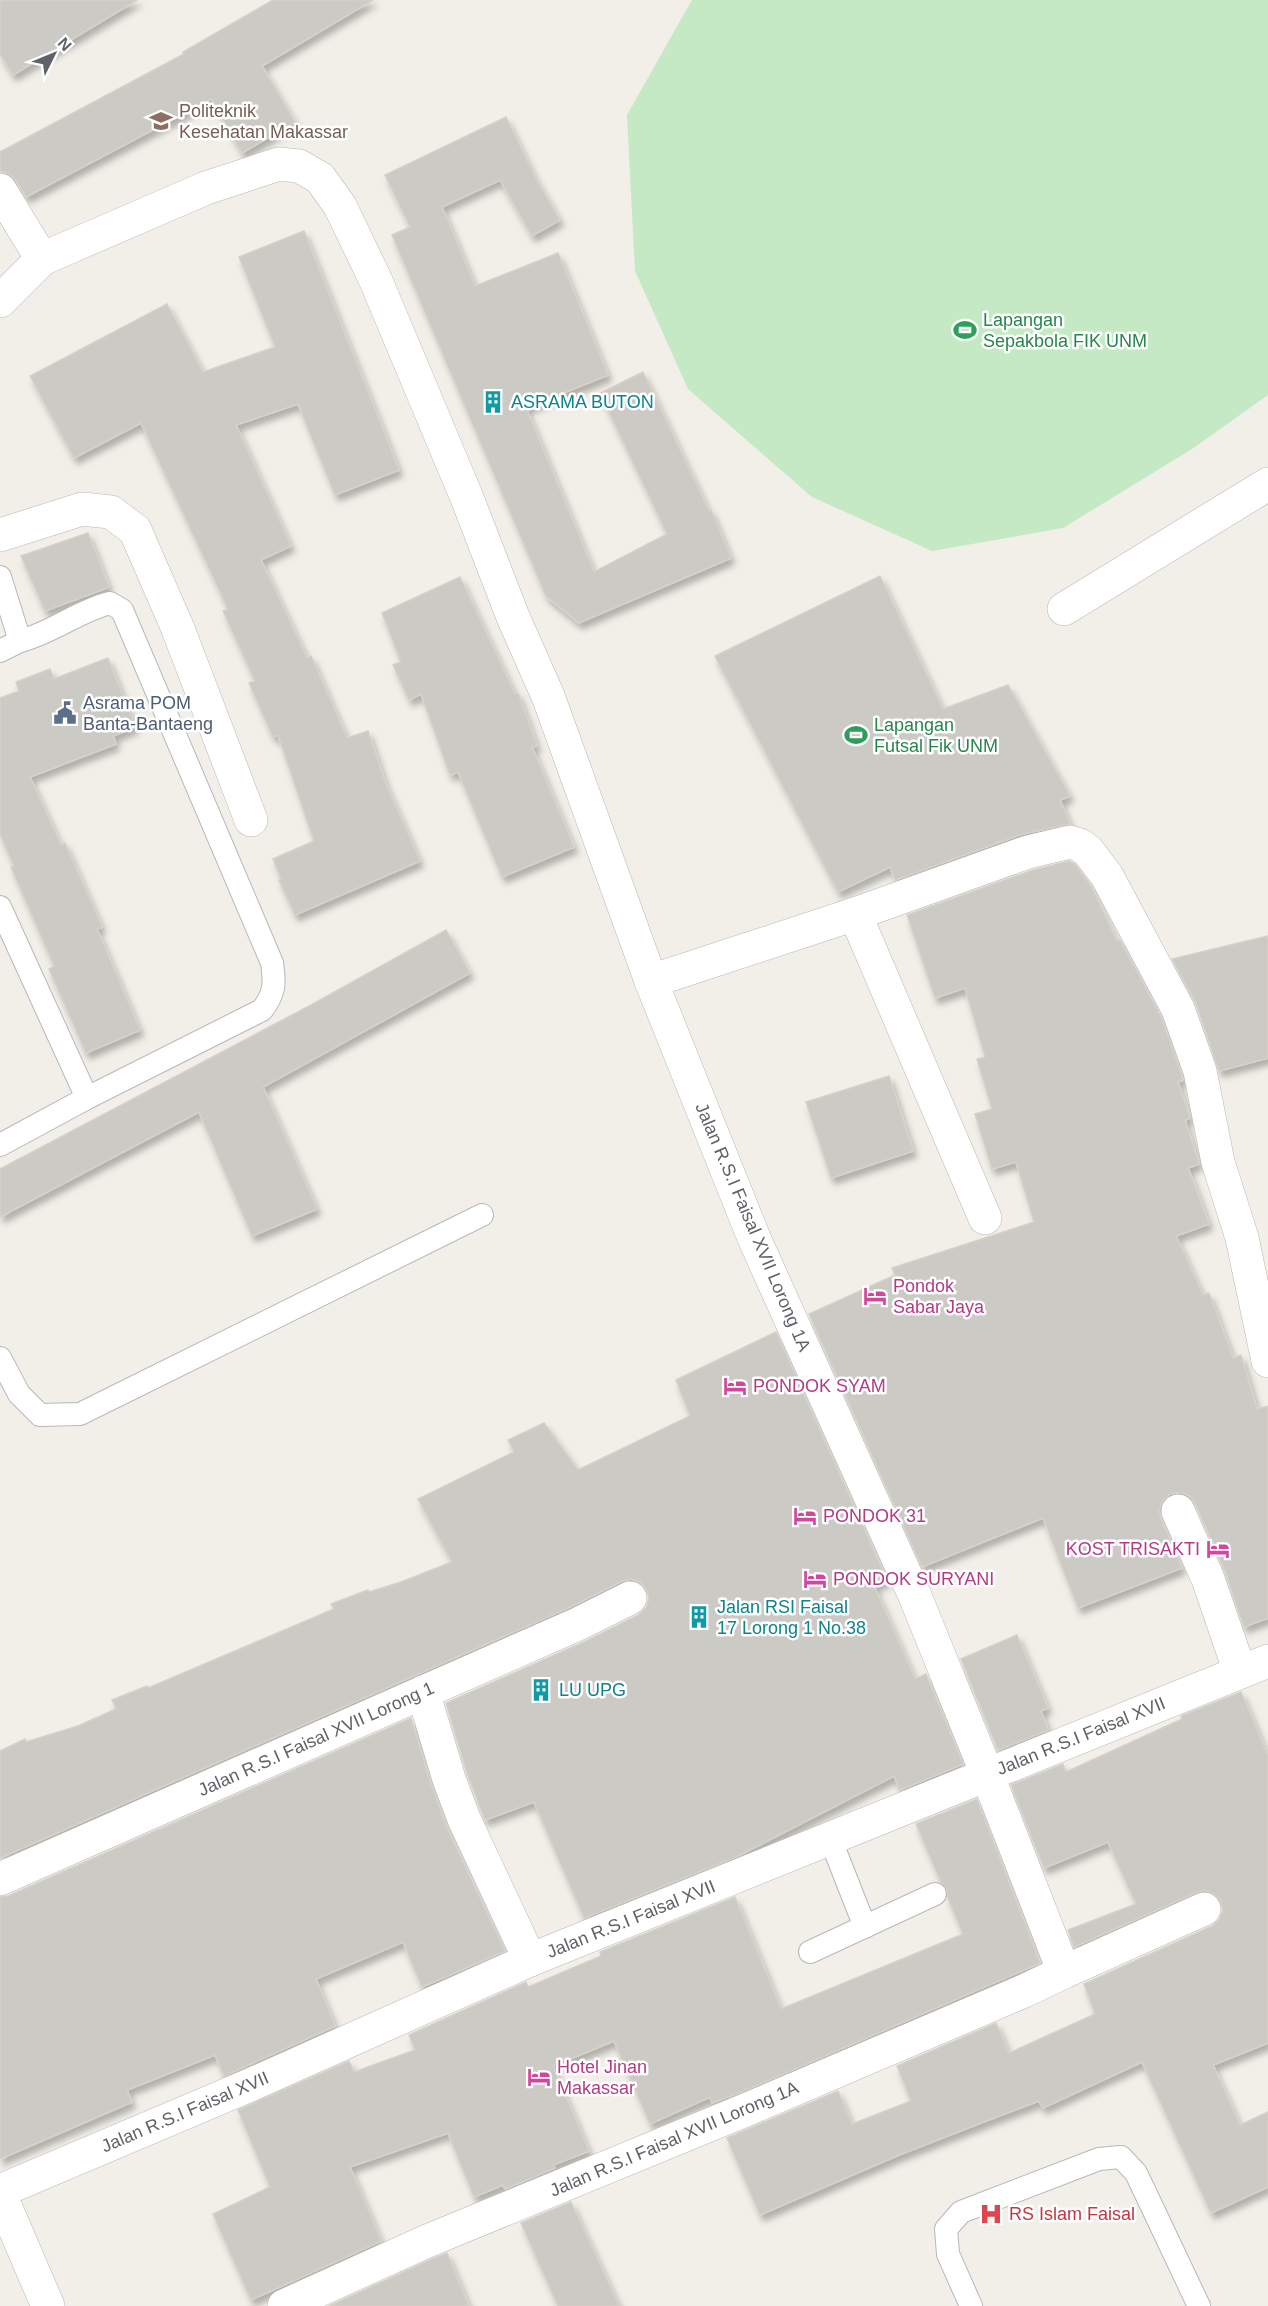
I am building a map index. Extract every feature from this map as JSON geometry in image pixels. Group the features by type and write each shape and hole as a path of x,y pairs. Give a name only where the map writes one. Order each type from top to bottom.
{"street":[{"name":"Jalan R.S.I Faisal XVII Lorong 1A","path":"42,259 206,188 279,164 299,166 320,178 340,206 376,281 467,498 513,617 548,696 651,981 754,1238 915,1596 1064,1972"},
{"path":"0,190 42,259 0,301"},
{"path":"1064,609 1268,484"},
{"path":"0,535 82,509 111,512 135,530 178,629 251,820"},
{"path":"651,981 855,914 1058,843 1070,842 1080,845 1088,851 1113,886 1178,1009 1200,1071 1218,1162 1255,1234 1268,1361"},
{"path":"855,914 985,1218"},
{"path":"1178,1511 1208,1579 1254,1666"},
{"name":"Jalan R.S.I Faisal XVII Lorong 1","path":"0,1879 578,1624 630,1598"},
{"name":"Jalan R.S.I Faisal XVII","path":"0,2192 261,2080 530,1960 1254,1666"},
{"path":"423,1692 449,1779 464,1819 530,1960"},
{"name":"Jalan R.S.I Faisal XVII Lorong 1A","path":"284,2306 425,2242 759,2105 1013,1996 1204,1909"},
{"path":"0,2192 48,2306"}],"lane":[{"path":"0,577 10,646 36,637 96,606 110,603 122,610 272,963 275,980 272,997 262,1010 87,1098 0,1146"},
{"path":"0,907 87,1098"},
{"path":"0,1358 19,1394 40,1415 80,1414 482,1215"},
{"path":"830,1838 865,1927"},
{"path":"810,1952 935,1894"},
{"path":"971,2306 948,2254 946,2229 962,2212 1099,2159 1121,2157 1136,2173 1199,2306"}],"green space":[{"name":"Lapangan Sepakbola FIK UNM","path":"692,0 1268,0 1268,395 1192,449 1063,528 932,551 812,497 688,389 635,271 627,115"}],"building":[{"path":"0,0 137,0 13,75 0,54"},
{"path":"273,0 373,0 262,66 295,122 242,153 211,99 26,197 16,180 8,173 0,171 0,152 184,54 183,52"},
{"path":"506,117 535,177 560,220 532,236 500,180 442,207 475,286 558,253 608,375 526,408 594,572 667,534 600,393 643,372 709,511 711,510 731,558 579,623 546,596 392,235 410,227 385,175"},
{"path":"304,231 399,470 335,495 298,404 236,425 291,546 261,560 307,658 311,656 347,738 368,731 385,782 420,861 295,915 279,880 281,879 273,859 314,841 278,735 273,737 249,683 255,681 223,611 228,609 141,423 74,458 30,376 167,304 203,372 275,347 239,257"},
{"path":"88,533 109,587 45,611 21,556"},
{"path":"880,576 943,709 1008,685 1070,796 1060,800 1070,824 1022,834 895,880 890,867 838,892 715,656"},
{"path":"460,577 515,694 518,693 537,746 532,747 574,847 502,877 458,772 450,775 421,694 409,700 393,665 401,662 382,613"},
{"path":"108,658 135,727 113,736 116,744 30,777 61,845 65,843 102,927 97,929 140,1030 86,1053 49,969 54,966 11,867 14,866 0,834 0,698 19,691 16,682 50,669 54,679"},
{"path":"1069,861 1075,864 1091,886 1117,941 1120,940 1161,1017 1182,1076 1183,1080 1178,1082 1190,1118 1185,1120 1199,1164 1188,1168 1209,1224 1176,1236 1203,1295 1209,1293 1233,1358 1241,1355 1257,1409 1268,1406 1268,1618 1244,1627 1225,1571 1195,1503 1190,1496 1181,1492 1170,1494 1163,1500 1159,1510 1182,1568 1078,1608 1043,1518 922,1567 809,1314 895,1275 892,1268 1034,1222 1016,1162 992,1169 975,1114 992,1109 977,1059 985,1057 965,988 935,998 907,915 1033,870"},
{"path":"446,930 470,973 263,1087 317,1209 252,1236 199,1112 0,1217 0,1169 311,1005"},
{"path":"1268,936 1268,1058 1219,1071 1196,1003 1172,959"},
{"path":"889,1076 913,1151 831,1178 806,1102"},
{"path":"776,1332 887,1580 874,1586 915,1679 926,1674 963,1764 902,1789 899,1788 894,1776 738,1856 584,1918 534,1802 485,1820 467,1773 446,1703 586,1641 638,1615 646,1608 649,1599 647,1590 640,1582 631,1579 622,1581 570,1607 0,1858 0,1751 25,1739 26,1742 78,1726 116,1709 112,1700 147,1686 148,1688 334,1609 331,1604 368,1590 369,1592 401,1582 452,1562 418,1499 514,1452 508,1440 544,1423 578,1470 690,1416 676,1380"},
{"path":"1017,1635 1048,1708 1041,1711 1048,1730 998,1750 961,1659"},
{"path":"1241,1692 1268,1756 1268,2043 1213,2065 1240,2125 1268,2112 1268,2187 1211,2213 1142,2062 1043,2108 1039,2101 986,2121 899,2155 760,2215 727,2138 838,2091 852,2124 911,2101 897,2066 996,2023 1009,2053 1095,2014 1084,1984 1212,1926 1219,1920 1223,1910 1221,1901 1214,1894 1205,1890 1074,1947 1068,1930 1136,1904 1108,1842 1044,1868 1011,1785 1063,1764 1066,1772 1182,1719 1181,1716"},
{"path":"411,1718 446,1826 505,1951 422,1987 403,1942 316,1979 335,2026 224,2076 215,2055 127,2090 132,2102 0,2159 0,1897 8,1896"},
{"path":"977,1799 1040,1963 741,2092 712,2103 710,2097 650,2124 614,2041 553,2066 589,2151 553,2165 555,2168 505,2189 503,2185 474,2197 448,2133 350,2167 381,2241 251,2300 213,2214 270,2187 238,2110 349,2061 354,2072 415,2050 409,2035 526,1982 528,1987 601,1956 600,1952 735,1897 781,2009 963,1934 948,1898 947,1889 941,1882 916,1824"},
{"path":"571,2202 619,2306 558,2306 521,2223"},
{"path":"447,2253 469,2306 329,2306 432,2259"}],"place":[{"name":"Politeknik Kesehatan Makassar","path":"161,121"},
{"name":"Lapangan Sepakbola FIK UNM","path":"965,330"},
{"name":"ASRAMA BUTON","path":"493,402"},
{"name":"Asrama POM Banta-Bantaeng","path":"65,713"},
{"name":"Lapangan Futsal Fik UNM","path":"856,735"},
{"name":"Pondok Sabar Jaya","path":"875,1296"},
{"name":"PONDOK SYAM","path":"735,1386"},
{"name":"PONDOK 31","path":"805,1516"},
{"name":"KOST TRISAKTI","path":"1218,1549"},
{"name":"PONDOK SURYANI","path":"815,1579"},
{"name":"Jalan RSI Faisal 17 Lorong 1 No.38","path":"699,1617"},
{"name":"LU UPG","path":"541,1690"},
{"name":"Hotel Jinan Makassar","path":"539,2077"},
{"name":"RS Islam Faisal","path":"991,2214"}]}
